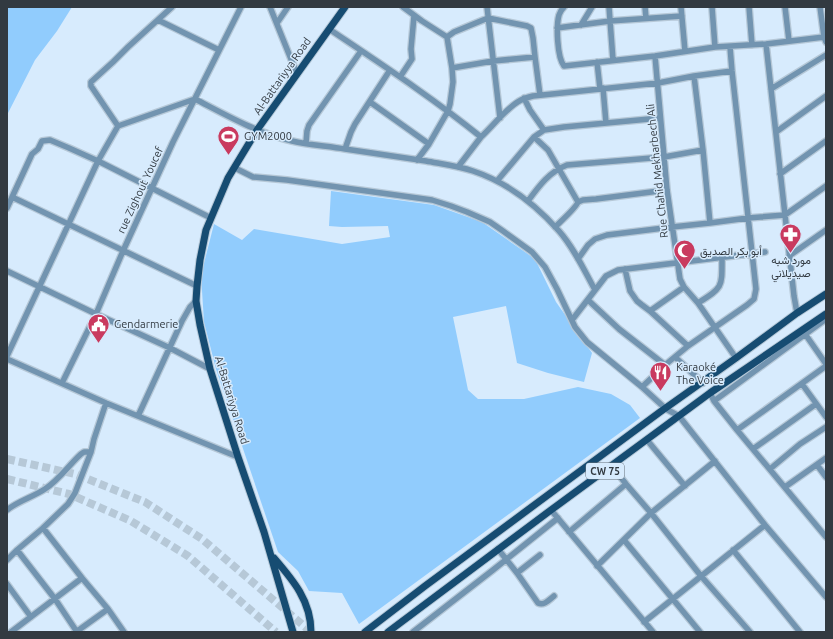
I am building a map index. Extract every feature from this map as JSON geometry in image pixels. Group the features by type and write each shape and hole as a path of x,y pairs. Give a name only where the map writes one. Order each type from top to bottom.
{"main road":[{"name":"Al-Battariyya Road","path":"293,632 271,554 210,369 196,301 197,286 206,230 224,187 257,130 345,7"},
{"path":"365,632 666,409 826,294"},
{"name":"CW 75","path":"388,632 710,393 804,332 826,314"},
{"path":"271,554 294,582 301,594 307,606 310,617 311,632"}],"street":[{"path":"118,126 91,86 91,82 172,7"},
{"name":"rue Zighout Youcef","path":"62,383 96,314 173,142 241,7"},
{"path":"270,7 297,74"},
{"path":"276,23 288,7"},
{"path":"403,7 414,16 447,37"},
{"path":"487,7 500,118"},
{"path":"564,7 559,15 556,28 559,55 564,66 655,56 715,47 730,47 789,41 825,40 820,7"},
{"path":"581,24 592,7"},
{"path":"609,7 613,60"},
{"path":"645,7 646,18"},
{"path":"682,7 685,52"},
{"path":"712,7 715,47"},
{"path":"749,7 752,45"},
{"path":"785,7 789,41"},
{"path":"400,77 412,59 411,49 414,16"},
{"path":"556,28 610,21 682,16"},
{"path":"447,37 454,32 488,18 531,28 540,95"},
{"path":"158,20 219,50"},
{"path":"329,29 448,111 481,137"},
{"path":"417,160 448,111 450,104 452,68 447,37"},
{"path":"766,44 789,256 797,314"},
{"path":"642,386 688,346 747,305 754,299 756,292 730,47"},
{"path":"306,143 307,130 312,120 361,51"},
{"path":"771,89 826,55"},
{"name":"Rue Chahid Mekharbech Ali","path":"655,56 667,190 680,279 684,287 698,303 736,358"},
{"path":"452,68 493,61 535,57"},
{"path":"597,62 606,123"},
{"path":"345,149 353,128 390,70"},
{"path":"458,167 481,137 517,102 524,98 602,88 658,83 732,71"},
{"path":"694,76 710,223"},
{"path":"776,132 826,96"},
{"path":"524,98 530,110 544,130"},
{"path":"7,356 98,161 118,126 195,99 257,130 279,138 458,167 473,170 497,181 528,201 559,231 578,259 595,290"},
{"path":"370,102 428,144"},
{"path":"497,181 534,137 544,130 660,118"},
{"path":"534,137 548,150 578,202"},
{"path":"7,208 32,154 38,149 42,141 50,140 98,161 211,218"},
{"path":"780,174 826,141"},
{"path":"528,201 542,183 558,168 567,165 664,157 703,150"},
{"path":"235,168 253,177 287,180 432,200 468,212 490,222 532,252 545,267 578,332 586,342 642,386 666,409 679,416 764,525 825,595"},
{"path":"578,259 588,244 595,239 607,235 672,226 785,215 826,186"},
{"path":"555,227 576,206 578,202 584,200 667,190"},
{"path":"12,197 197,286"},
{"path":"789,256 826,230"},
{"path":"572,320 606,276 618,270 765,252"},
{"path":"698,303 718,289 722,280 722,258"},
{"path":"625,269 630,291 642,305 688,346"},
{"path":"7,271 170,348 210,369"},
{"path":"650,311 684,287"},
{"path":"588,300 619,329 665,365"},
{"path":"138,416 190,307 196,301"},
{"path":"714,401 804,332 826,319"},
{"path":"737,430 826,365 804,332"},
{"path":"675,357 703,382"},
{"path":"7,359 138,416 238,457"},
{"path":"802,384 826,417"},
{"path":"710,393 714,401 737,430 826,537"},
{"path":"7,560 68,504 75,493 91,452 106,402"},
{"path":"753,449 816,404"},
{"path":"770,469 800,444 826,427"},
{"path":"647,440 685,486"},
{"path":"7,510 52,484 80,454 84,452 91,452"},
{"path":"785,487 826,458"},
{"path":"597,566 652,513 715,461"},
{"path":"817,465 826,477"},
{"path":"612,466 652,513 701,576 750,632"},
{"path":"569,532 626,484"},
{"path":"551,510 653,632"},
{"path":"413,632 558,518"},
{"path":"644,622 764,525"},
{"path":"43,528 108,609 124,632"},
{"path":"624,540 700,632"},
{"path":"498,549 540,604 546,603 554,596"},
{"path":"17,550 77,632 108,609"},
{"path":"733,550 800,632"},
{"path":"517,573 540,556"},
{"path":"11,632 20,629 31,617 82,578"},
{"path":"7,584 31,617"}],"shaded area":[{"path":"7,7 72,7 57,31 35,60 7,115"},
{"path":"331,191 434,205 482,222 535,259 556,302 592,353 584,382 517,363 506,306 453,317 468,390 478,399 524,399 578,387 611,394 630,405 640,418 359,624 342,593 309,591 298,571 278,552 216,369 204,322 201,275 214,224 242,240 254,229 342,244 390,237 388,226 329,226"}],"tunnel":[{"path":"7,459 75,474 145,502 202,539 311,632"},
{"path":"7,479 69,494 131,521 188,556 276,632"}],"place":[{"name":"GYM2000","path":"229,156"},
{"name":"مورد شبه صيديلاني","path":"791,254"},
{"name":"أبو بكر الصديق","path":"684,270"},
{"name":"Gendarmerie","path":"98,344"},
{"name":"Karaoké The Voice","path":"661,392"}]}
